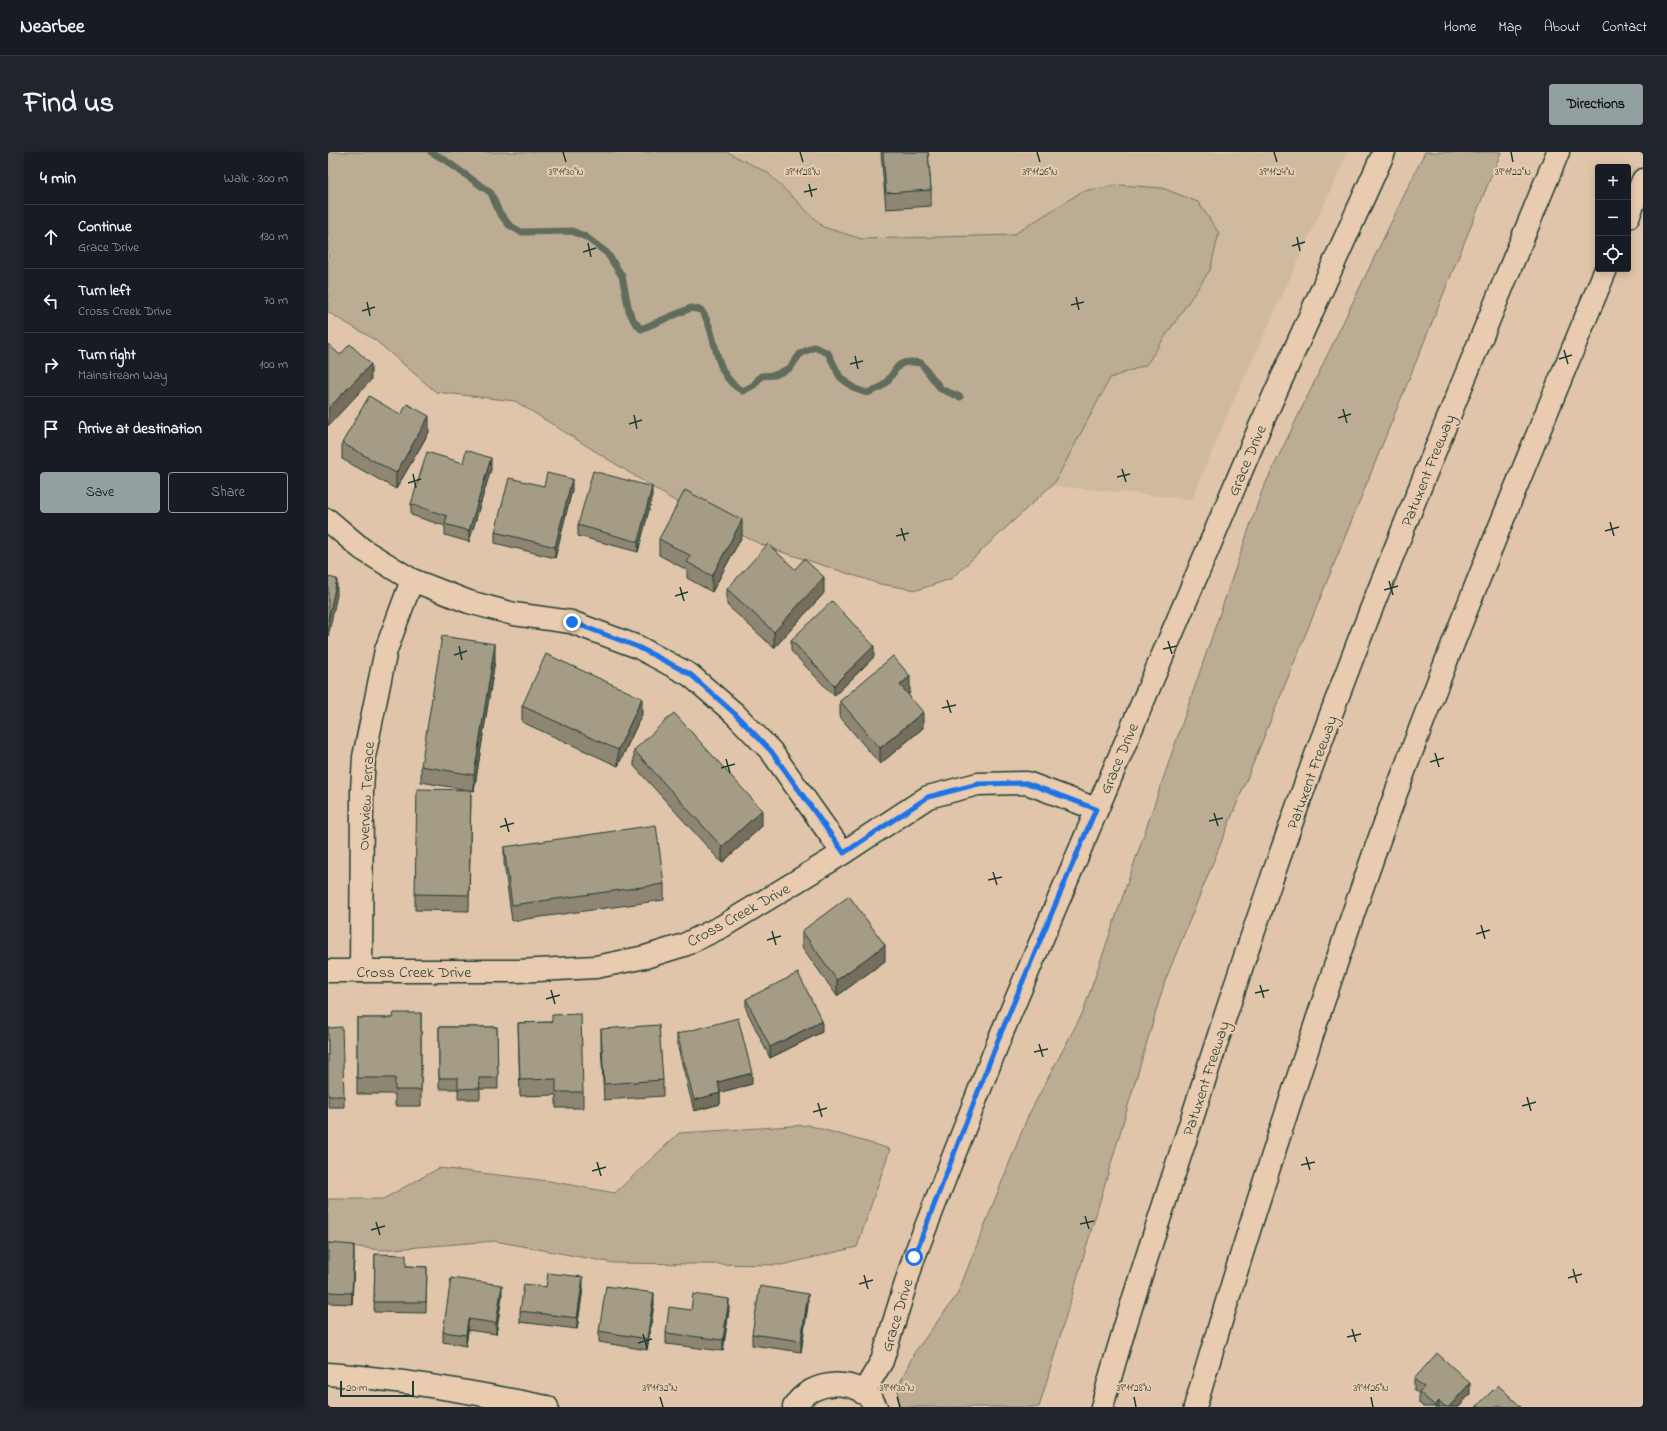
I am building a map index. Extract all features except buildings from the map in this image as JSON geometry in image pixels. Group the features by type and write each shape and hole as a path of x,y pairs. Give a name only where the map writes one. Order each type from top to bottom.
{"main road":[{"name":"Grace Drive","path":"869,1400 914,1257 1000,1035 1259,429 1384,152"},
{"name":"Patuxent Freeway","path":"1102,1407 1166,1199 1236,980 1294,816 1358,645 1421,485 1558,152"},
{"path":"1631,209 1643,180"},
{"path":"1195,1407 1248,1230 1375,850 1505,513 1605,272"},
{"path":"328,520 362,549 412,580 468,602 514,614 572,622 638,647 690,674 734,713 771,751 844,853"},
{"name":"Overview Terrace","path":"361,971 362,791 364,757 386,650 412,580"},
{"name":"Cross Creek Drive","path":"328,971 526,970 596,967 644,957 684,945 723,926 844,853 928,797 978,784 1027,783 1096,809"},
{"path":"328,1374 364,1377 535,1406"},
{"path":"794,1407 798,1401 813,1389 830,1384 849,1385 869,1400"}],"shaded area":[{"path":"328,152 1348,152 1228,413 1192,499 821,464"},
{"path":"328,152 727,152 768,173 823,227 862,239 1013,235 1083,191 1120,185 1162,188 1198,202 1219,233 1210,270 1146,365 1110,378 1055,482 951,579 917,590 880,584 767,547 694,513 515,401 436,392 375,340 328,312"},
{"path":"1425,152 1501,152 1165,981 1039,1407 899,1407 898,1387 914,1353 957,1295 1028,1116 1083,1012 1262,491"},
{"path":"808,1125 890,1149 857,1247 782,1265 613,1263 495,1241 381,1250 328,1243 328,1199 383,1199 439,1168 549,1181 615,1193 679,1133"}],"waterway":[{"path":"431,152 445,160 491,193 499,212 509,225 521,232 572,231 586,237 607,253 622,276 629,311 634,321 641,329 691,308 701,310 707,320 720,365 725,375 733,384 743,391 754,385 761,376 775,375 790,368 800,354 814,347 828,353 840,377 855,389 867,393 877,389 887,381 900,365 911,362 921,363 941,389 960,397"}],"route":[{"path":"572,622 638,647 690,674 734,713 771,751 844,853 928,797 978,784 1027,783 1096,809 1000,1035 914,1257"}]}
